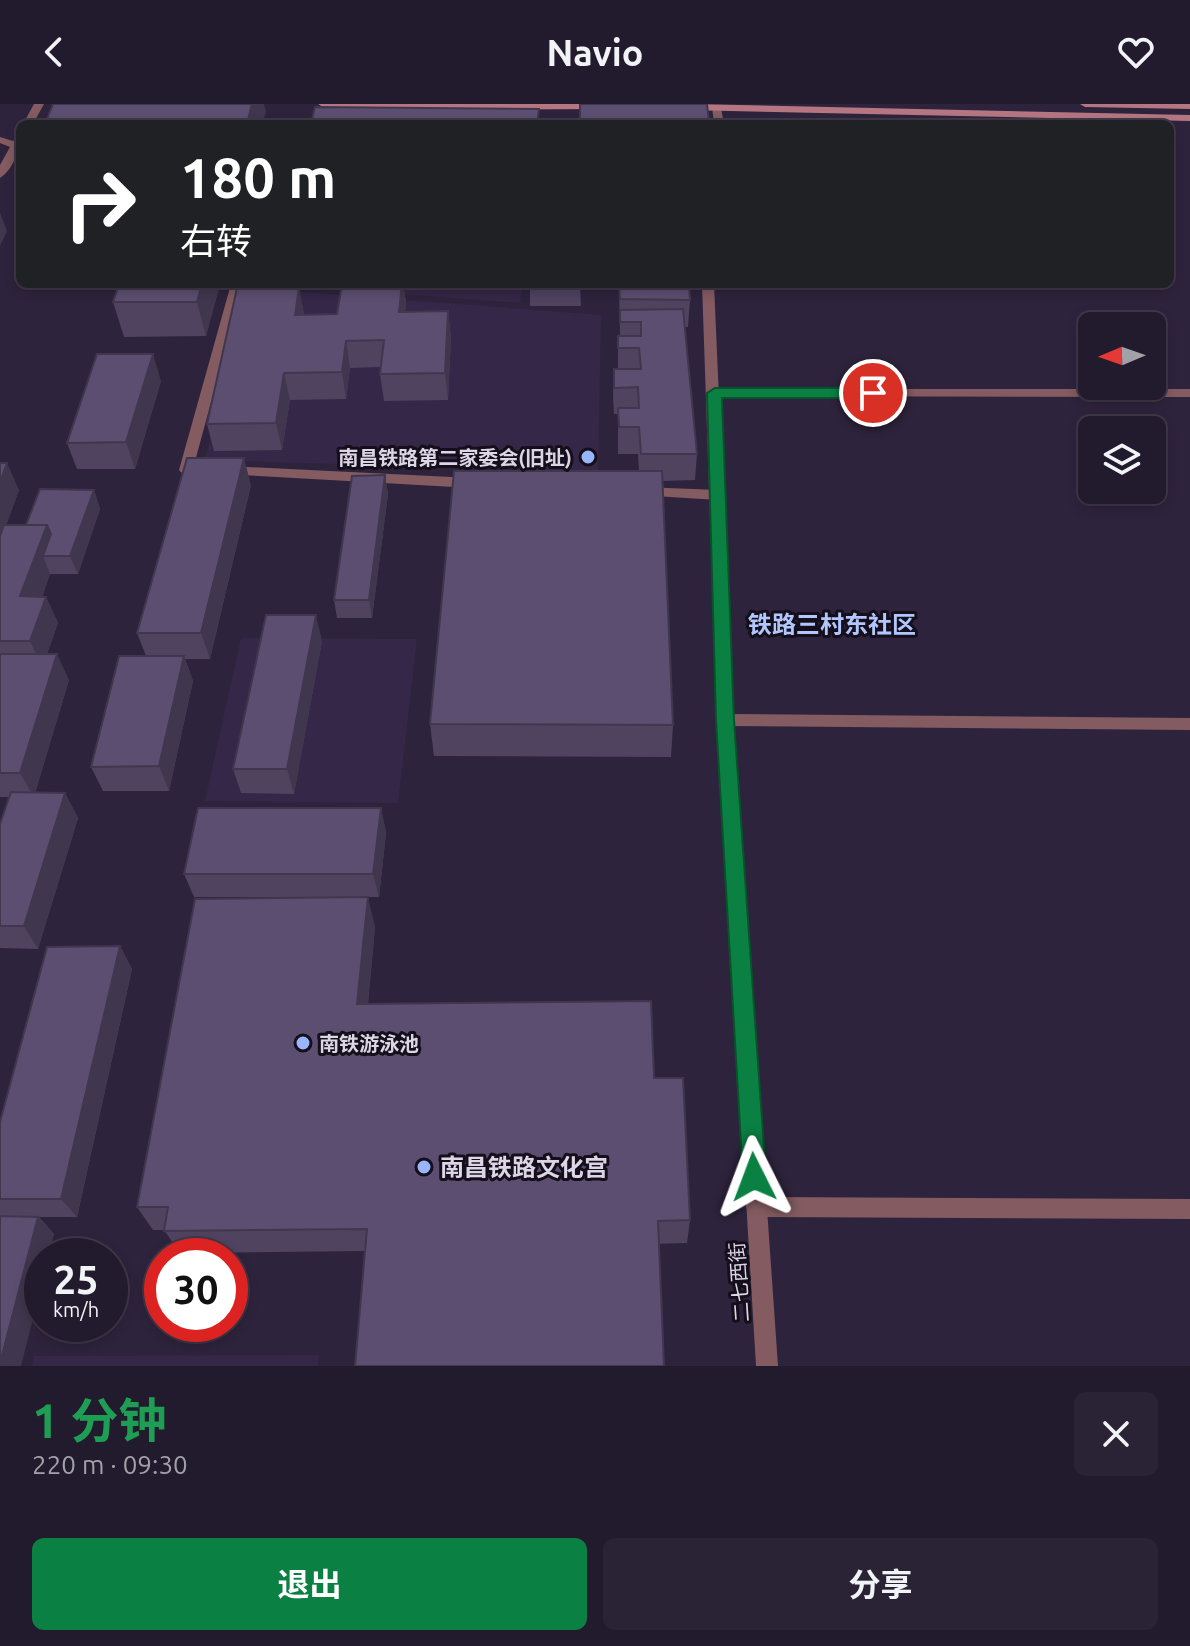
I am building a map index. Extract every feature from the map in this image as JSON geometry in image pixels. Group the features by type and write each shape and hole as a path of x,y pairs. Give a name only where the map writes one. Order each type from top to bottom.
{"main road":[{"path":"323,104 608,106"},
{"path":"1085,104 1190,106"},
{"path":"669,107 1190,118"}],"street":[{"path":"716,108 718,120"},
{"path":"1,171 16,145"},
{"path":"236,288 186,470 483,484"},
{"name":"二七西街","path":"708,288 715,393 725,720 767,1366"},
{"path":"715,393 1190,393"},
{"path":"624,491 718,495"},
{"path":"725,720 1190,724"},
{"path":"756,1207 1190,1209"}],"shaded area":[{"path":"247,288 601,315 598,472 205,460"},
{"path":"320,288 522,288 520,303"},
{"path":"241,638 417,639 398,803 205,801"},
{"path":"319,1355 318,1366 32,1366 34,1356"}],"building":[{"path":"53,104 252,104 248,120 47,120"},
{"path":"580,104 707,104 709,120 580,120"},
{"path":"315,107 539,109 538,120 312,120"},
{"path":"118,288 201,288 197,302 113,302"},
{"path":"237,288 299,288 295,315 337,314 341,288 402,288 399,312 448,311 445,373 380,374 384,340 346,341 342,372 284,373 276,423 207,424"},
{"path":"619,288 689,288 690,300 620,299"},
{"path":"683,309 697,454 641,454 639,427 619,427 618,408 639,408 638,387 614,388 614,369 641,369 639,348 618,348 618,336 641,336 641,322 620,322 620,310"},
{"path":"97,354 153,354 126,442 67,443"},
{"path":"187,458 244,458 201,633 137,633"},
{"path":"0,463 7,463 0,483"},
{"path":"454,471 662,471 673,725 430,724"},
{"path":"385,475 369,600 334,600 352,476"},
{"path":"40,489 94,490 70,556 43,556 51,534 47,525 26,525"},
{"path":"4,525 47,525 20,596 46,597 30,641 0,641 0,536"},
{"path":"266,615 316,615 287,769 233,769"},
{"path":"0,654 57,654 20,773 0,773"},
{"path":"119,656 184,656 159,766 91,767"},
{"path":"11,792 65,793 24,926 0,926 0,824"},
{"path":"198,808 381,808 373,874 184,874"},
{"name":"南昌铁路文化宫","path":"368,897 357,1004 651,1001 654,1078 683,1078 690,1220 658,1221 664,1366 355,1366 367,1229 164,1231 168,1207 137,1207 195,899"},
{"path":"120,946 61,1199 0,1199 0,1122 47,947"},
{"path":"0,1216 38,1217 33,1238 24,1238 24,1271 0,1363"}],"place":[{"name":"南昌铁路第二家委会(旧址)","path":"588,457"},
{"name":"南铁游泳池","path":"303,1043"},
{"name":"南昌铁路文化宫","path":"424,1167"}],"district":[{"name":"铁路三村东社区","path":"832,624"}],"route":[{"path":"754,1177 725,720 715,393 873,393"}]}
